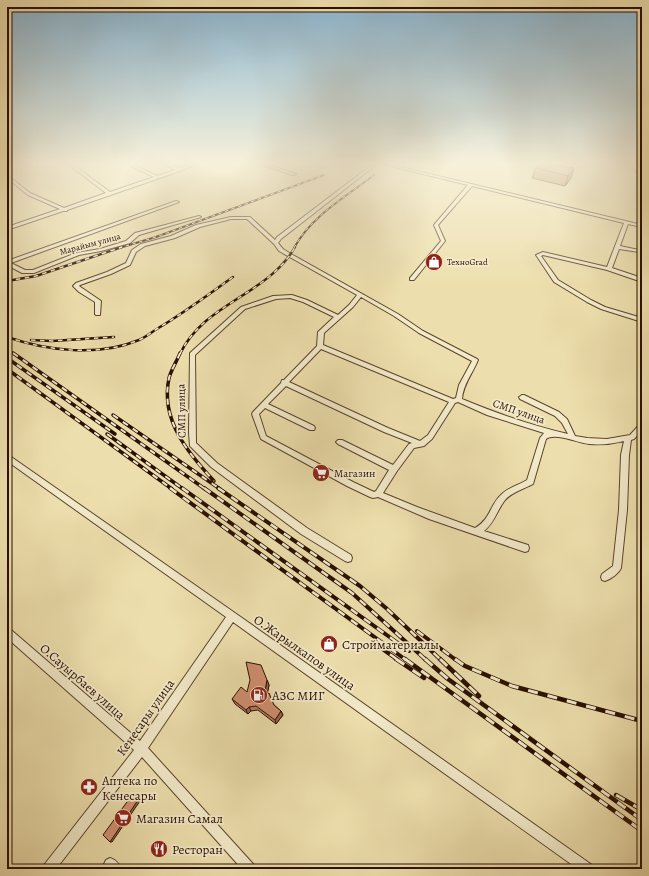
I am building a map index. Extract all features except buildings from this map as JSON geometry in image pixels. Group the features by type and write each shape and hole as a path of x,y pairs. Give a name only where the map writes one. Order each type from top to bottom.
{"street":[{"path":"53,205 65,210"},
{"path":"7,229 79,205"},
{"name":"Марайым улица","path":"7,263 169,205"},
{"path":"276,243 279,238 322,205"},
{"path":"412,279 443,241 436,225 453,205"},
{"path":"555,205 642,226"},
{"name":"Марайым улица","path":"7,263 24,272 34,271 78,254 101,250 128,242 137,234 199,217"},
{"path":"98,314 98,301 76,286 78,284 109,273 128,264 134,251 143,245 173,237 198,226 238,217 248,218 289,256 396,315 421,332 475,360 459,395 430,437 421,444 412,446 394,469 378,494"},
{"path":"609,269 627,222"},
{"path":"617,247 637,252"},
{"path":"642,280 609,269 543,253 538,255 556,281 603,308 642,320"},
{"path":"360,295 321,332 320,346 255,414 262,431 262,437 373,495 378,494 405,506 525,548"},
{"name":"СМП улица","path":"338,317 305,301 290,296 275,297 243,308 192,354 192,434 193,444 214,465 304,531 348,558"},
{"name":"СМП улица","path":"320,346 490,413 555,434 573,438 607,442 630,438"},
{"path":"284,382 386,430 421,444"},
{"name":"СМП улица","path":"522,397 557,414 565,421 573,438"},
{"path":"264,405 312,428"},
{"path":"606,577 616,568 623,510 624,455 630,438 642,426"},
{"path":"476,531 480,530 490,521 502,499 511,490 530,482 543,438 547,435 555,434"},
{"path":"340,442 394,469"},
{"name":"О.Жарылкапов улица","path":"7,457 588,869"},
{"name":"Кенесары улица","path":"48,869 142,749 232,616"},
{"name":"О.Сауырбаев улица","path":"7,632 142,749 250,869"}],"railway":[{"path":"119,248 156,237 243,205"},
{"path":"294,248 310,226 334,205"},
{"path":"180,354 191,337 204,323 220,310 269,277 283,263 295,247"},
{"path":"7,281 36,276 119,248"},
{"path":"7,337 56,349 107,349 123,345 144,337 188,309 233,277"},
{"path":"31,340 52,341 114,337"},
{"path":"7,349 14,354"},
{"path":"13,353 205,489"},
{"path":"180,353 169,378 167,393 172,422 186,447 214,481"},
{"path":"7,358 115,434"},
{"path":"7,369 172,489"},
{"path":"113,415 220,489"},
{"path":"107,434 183,489"},
{"path":"170,488 406,660"},
{"path":"182,488 409,651"},
{"path":"204,488 352,593 426,660"},
{"path":"218,488 360,586 386,608 441,660"},
{"path":"417,631 456,660"},
{"path":"377,645 398,660"},
{"path":"396,659 424,678"},
{"path":"405,659 642,831"},
{"path":"425,659 448,679 642,820"},
{"path":"440,659 479,696"},
{"path":"455,659 465,666 512,686 642,721"},
{"path":"616,795 642,810"}],"place":[{"name":"ТехноGrad","path":"434,262"},
{"name":"Магазин","path":"321,473"},
{"name":"Стройматериалы","path":"329,644"},
{"name":"АЗС МИГ","path":"259,695"},
{"name":"Аптека по Кенесары","path":"89,787"},
{"name":"Магазин Самал","path":"123,818"},
{"name":"Ресторан","path":"159,849"}]}
